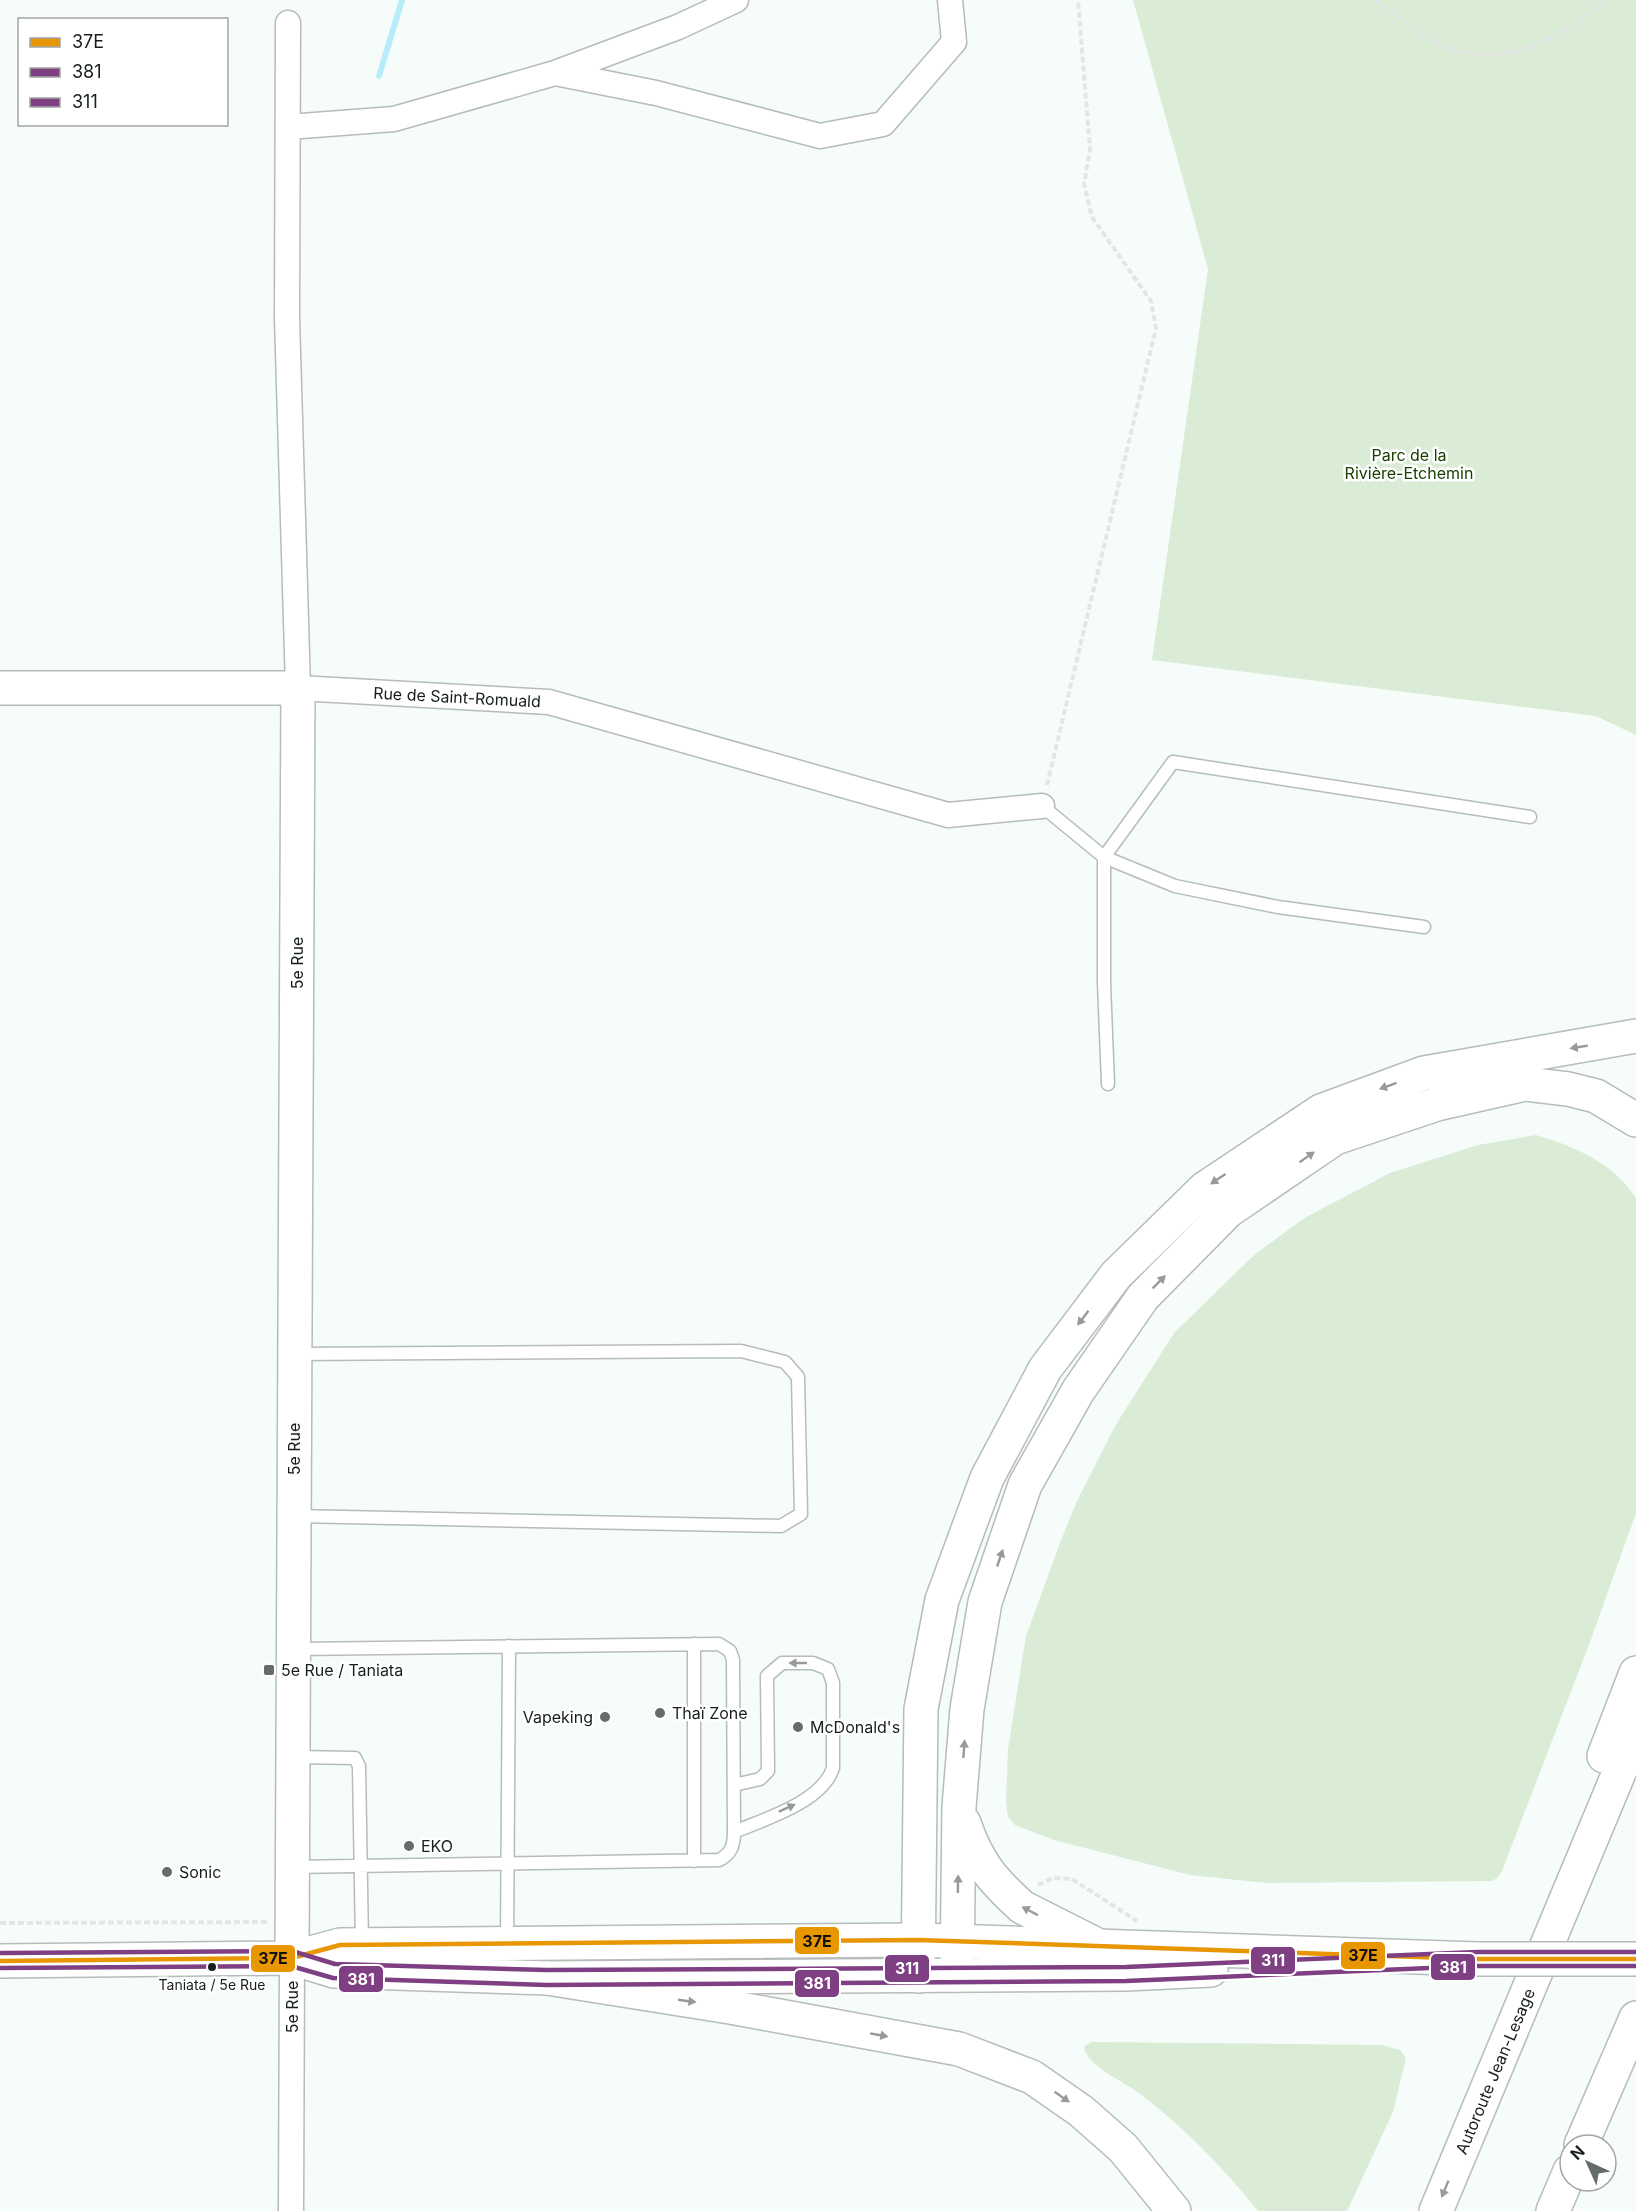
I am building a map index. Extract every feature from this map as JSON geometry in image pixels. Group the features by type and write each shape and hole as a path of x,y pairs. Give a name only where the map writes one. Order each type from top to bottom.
{"main road":[{"name":"Rue de Saint-Romuald","path":"0,688 298,688"},
{"name":"5e Rue","path":"292,1958 298,688"},
{"path":"918,1976 921,1709 942,1600 987,1478 1045,1369 1116,1275 1204,1189 1321,1111 1424,1072 1636,1036"},
{"path":"957,1976 959,1807 967,1709 985,1602 1025,1485 1078,1391 1143,1297 1228,1211 1335,1138 1437,1104 1525,1084 1568,1089 1596,1096 1636,1120"},
{"path":"1523,2002 1542,1920 1636,1673"},
{"name":"Autoroute Jean-Lesage","path":"1436,2211 1636,1732"},
{"path":"959,1807 972,1847 993,1881 1022,1907 1101,1947"},
{"path":"0,1961 292,1958 340,1945 919,1940 1477,1959 1636,1959"},
{"path":"292,1958 334,1971 547,1978 1126,1974 1477,1959"},
{"path":"547,1978 741,2009 959,2049 1032,2077 1081,2111 1123,2148 1174,2211"},
{"path":"1585,2133 1636,2018"},
{"path":"1586,2133 1636,2062"},
{"path":"1553,2211 1561,2193"}],"street":[{"path":"288,127 394,119 555,73 678,27 736,0"},
{"path":"555,73 656,93 820,136 883,124 954,42 950,0"},
{"path":"288,23 287,318 298,688"},
{"name":"Rue de Saint-Romuald","path":"298,688 549,702 948,815 1042,806"},
{"name":"5e Rue","path":"291,2211 292,1958"}],"lane":[{"path":"1108,1084 1104,983 1104,857 1173,762 1530,817"},
{"path":"1042,806 1104,857 1175,886 1278,907 1424,927"},
{"path":"294,1516 781,1526 801,1514 798,1377 785,1362 741,1351 295,1354"},
{"path":"694,1644 694,1861"},
{"path":"292,1867 718,1860 728,1855 734,1842 733,1660 730,1651 719,1644 293,1649"},
{"path":"507,1943 509,1646"},
{"path":"734,1785 760,1779 768,1771 767,1676 782,1663 813,1663 828,1669 833,1683 833,1768 830,1779 807,1800 734,1832"},
{"path":"293,1758 355,1758 359,1766 362,1945"}],"path":[{"path":"1042,806 1156,328 1151,301 1092,217 1084,184 1090,149 1078,0"},
{"path":"1375,0 1435,40 1454,50 1472,54 1500,54 1551,40 1574,25 1603,0"}],"green space":[{"name":"Parc de la Rivière-Etchemin","path":"1133,0 1636,0 1636,735 1596,716 1152,660 1208,269"},
{"path":"1536,1135 1579,1151 1605,1166 1627,1186 1636,1198 1636,1513 1590,1642 1502,1871 1497,1878 1492,1881 1266,1883 1190,1875 1054,1840 1015,1825 1008,1817 1006,1802 1008,1749 1026,1636 1077,1501 1115,1426 1174,1333 1254,1255 1306,1217 1390,1173 1478,1145"},
{"path":"1091,2042 1382,2045 1400,2050 1406,2058 1393,2112 1347,2211 1258,2211 1231,2178 1186,2132 1136,2091 1105,2072 1091,2060 1084,2047"}],"waterway":[{"path":"379,76 402,0"}],"transit line":[{"name":"37E","path":"0,1961 292,1958 340,1945 919,1940 1477,1959 1636,1959"},
{"name":"311","path":"0,1953 292,1951 335,1964 547,1970 1126,1967 1477,1952 1636,1952"},
{"name":"381","path":"0,1968 291,1966 333,1978 547,1985 1126,1981 1477,1966 1636,1966"}],"place":[{"name":"5e Rue / Taniata","path":"269,1670"},
{"name":"Thaï Zone","path":"660,1713"},
{"name":"Vapeking","path":"605,1717"},
{"name":"McDonald's","path":"798,1727"},
{"name":"EKO","path":"409,1846"},
{"name":"Sonic","path":"167,1872"},
{"name":"Taniata / 5e Rue","path":"212,1967"}]}
